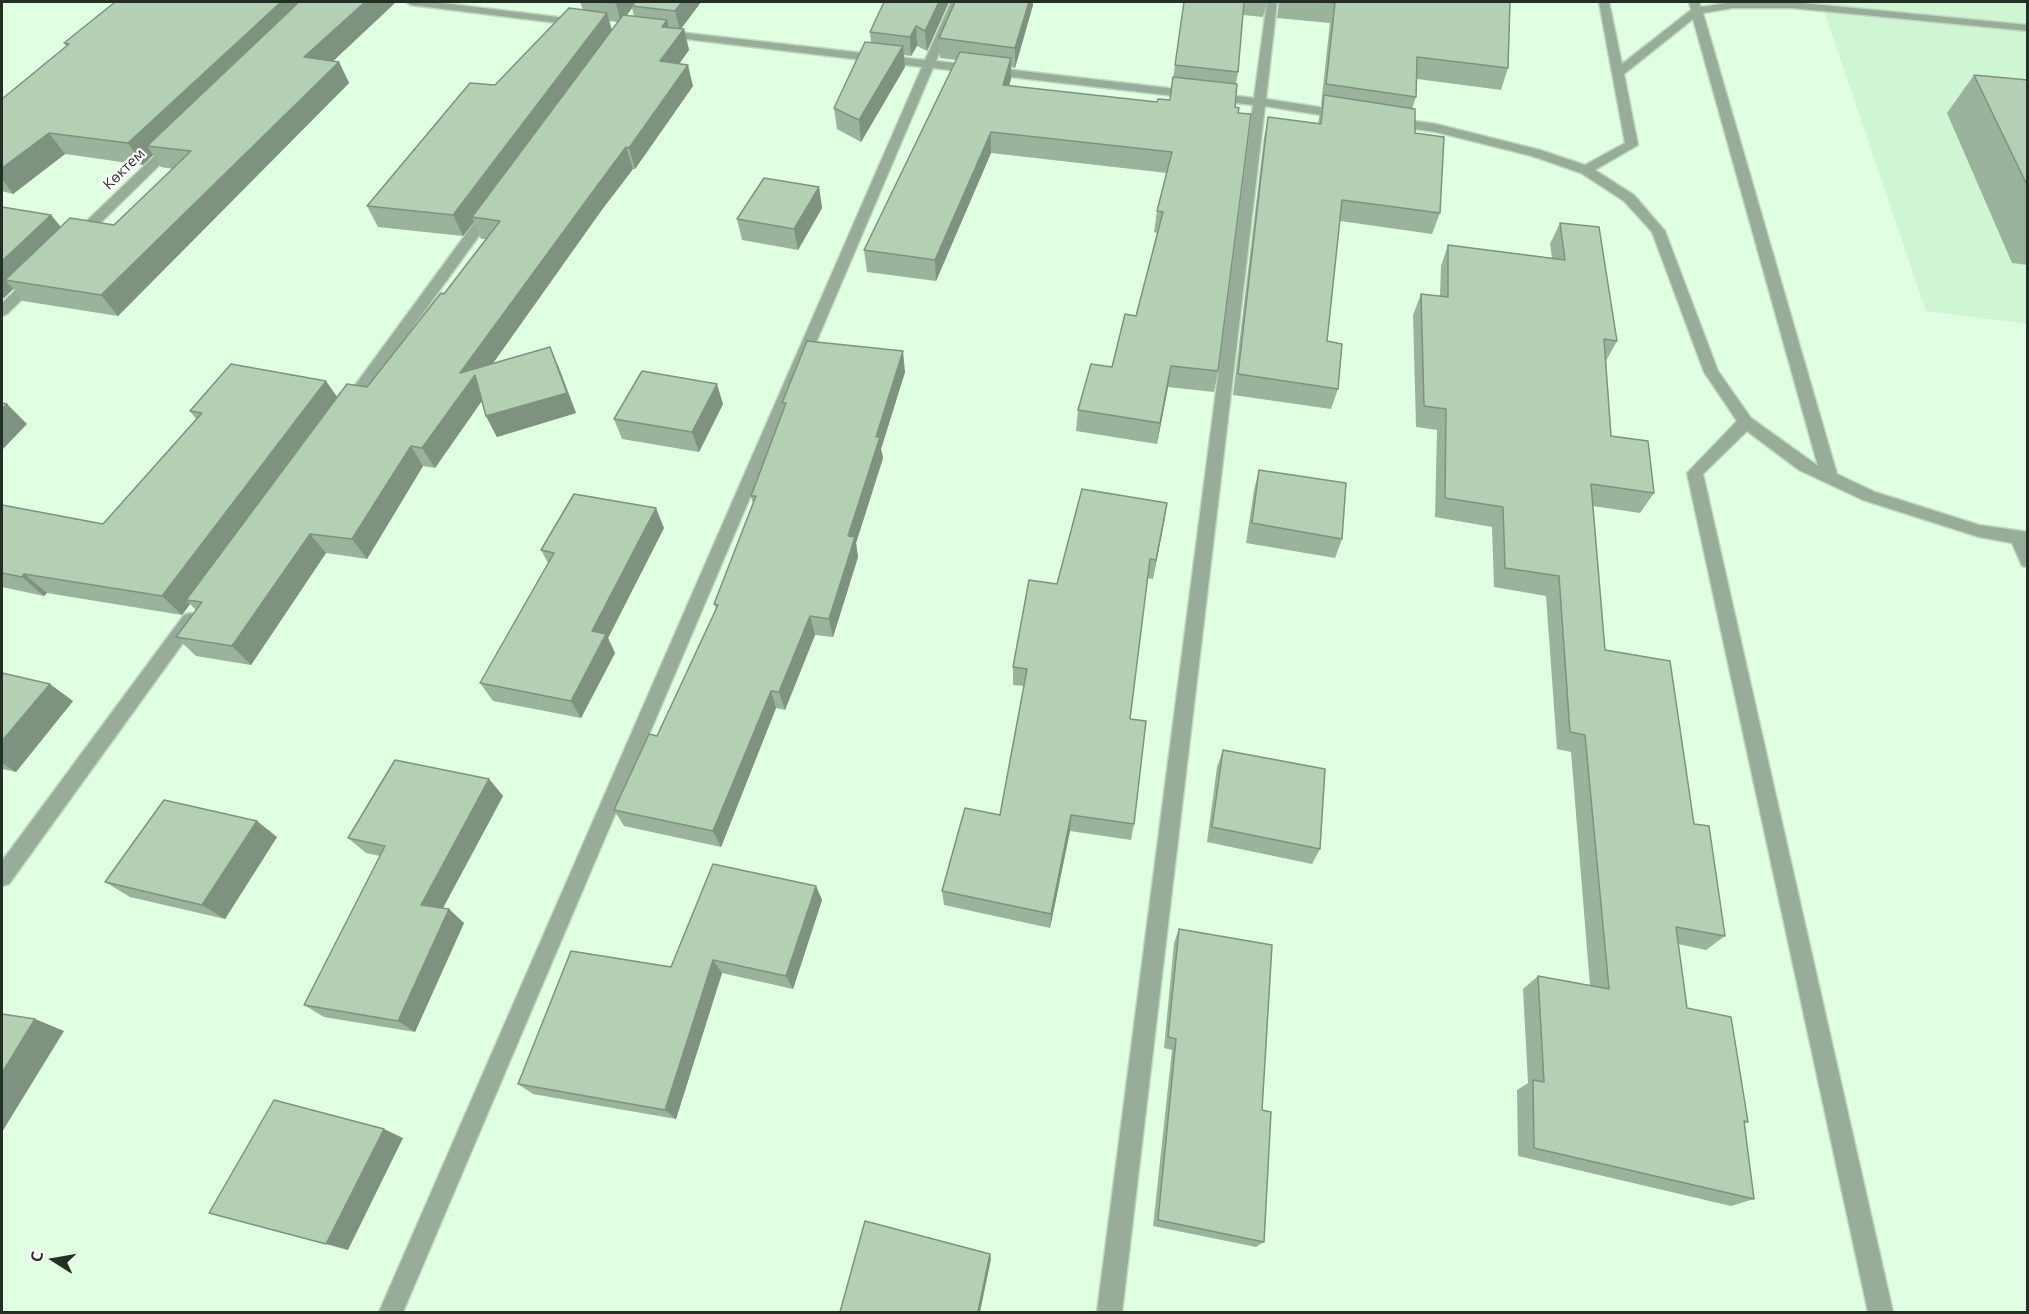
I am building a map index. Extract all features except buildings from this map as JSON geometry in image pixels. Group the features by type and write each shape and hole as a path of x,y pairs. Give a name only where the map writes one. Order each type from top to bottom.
{"street":[{"path":"411,2 600,26"},
{"path":"391,1312 956,2"},
{"path":"1110,1312 1272,2"},
{"path":"1586,170 1632,146 1604,2"},
{"path":"1618,74 1696,7 1792,5 2028,28"},
{"path":"1696,7 1830,478"},
{"path":"647,31 1260,102 1354,116"},
{"path":"1377,120 1436,128 1536,153 1586,170 1629,198 1658,231 1711,372 1746,423 1805,466 1869,496 1979,531 2023,538 2028,561"},
{"name":"Көктем","path":"69,246 187,132"},
{"path":"334,424 497,202"},
{"path":"2,311 44,270"},
{"path":"1746,423 1695,473 1881,1312"},
{"path":"2,878 200,607"}],"shaded area":[{"path":"1821,2 2027,2 2027,324 1926,311"}]}
